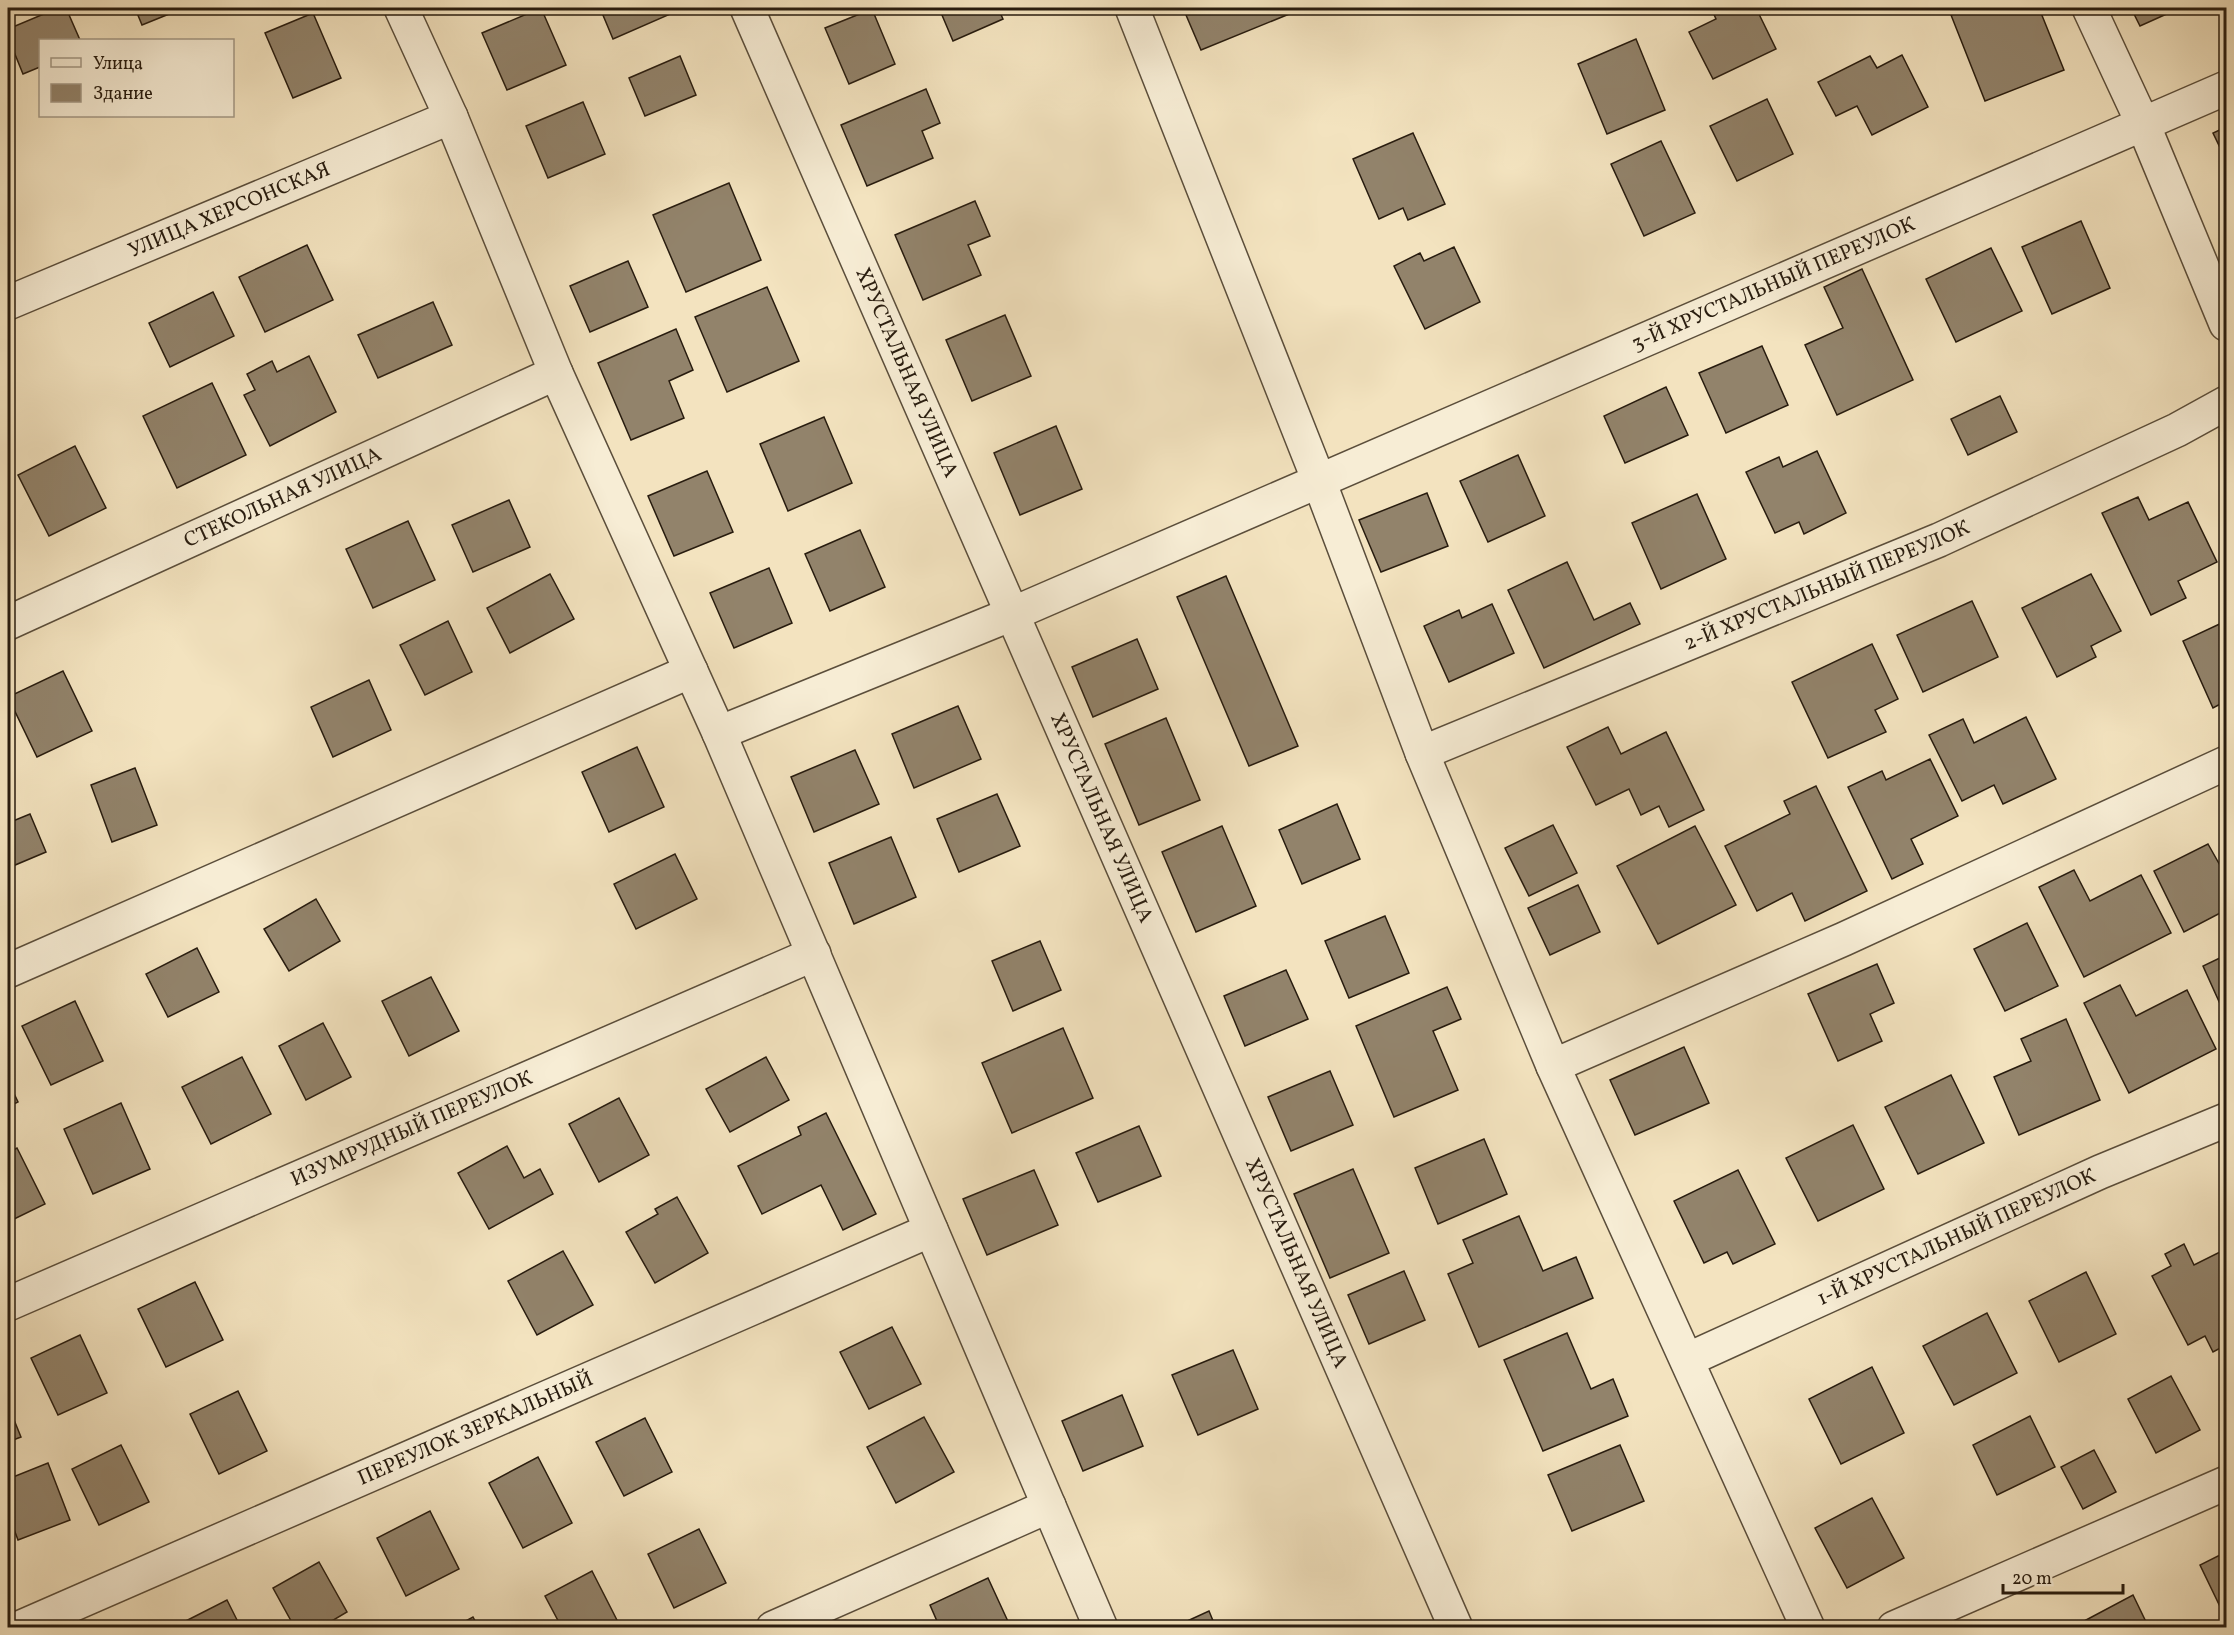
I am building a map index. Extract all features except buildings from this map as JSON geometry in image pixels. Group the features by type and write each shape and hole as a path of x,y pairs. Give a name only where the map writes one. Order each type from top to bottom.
{"street":[{"path":"401,8 451,117 556,373 719,733 1101,1628"},
{"name":"ХРУСТАЛЬНАЯ УЛИЦА","path":"747,8 1456,1628"},
{"path":"1132,8 1319,481 1422,753 1553,1066 1808,1628"},
{"path":"2089,8 2143,124 2226,324"},
{"name":"3-Й ХРУСТАЛЬНЫЙ ПЕРЕУЛОК","path":"719,733 1012,614 2226,88"},
{"name":"УЛИЦА ХЕРСОНСКАЯ","path":"8,303 451,117"},
{"name":"СТЕКОЛЬНАЯ УЛИЦА","path":"8,623 556,373"},
{"name":"2-Й ХРУСТАЛЬНЫЙ ПЕРЕУЛОК","path":"1422,753 1939,540 2177,430 2226,403"},
{"path":"8,971 691,670"},
{"path":"1553,1066 1844,939 2226,763"},
{"name":"ИЗУМРУДНЫЙ ПЕРЕУЛОК","path":"8,1304 814,954"},
{"name":"1-Й ХРУСТАЛЬНЫЙ ПЕРЕУЛОК","path":"1687,1360 2090,1177 2226,1120"},
{"name":"ПЕРЕУЛОК ЗЕРКАЛЬНЫЙ","path":"19,1628 931,1230"},
{"path":"1894,1628 2226,1484"},
{"path":"773,1628 1049,1506"}]}
